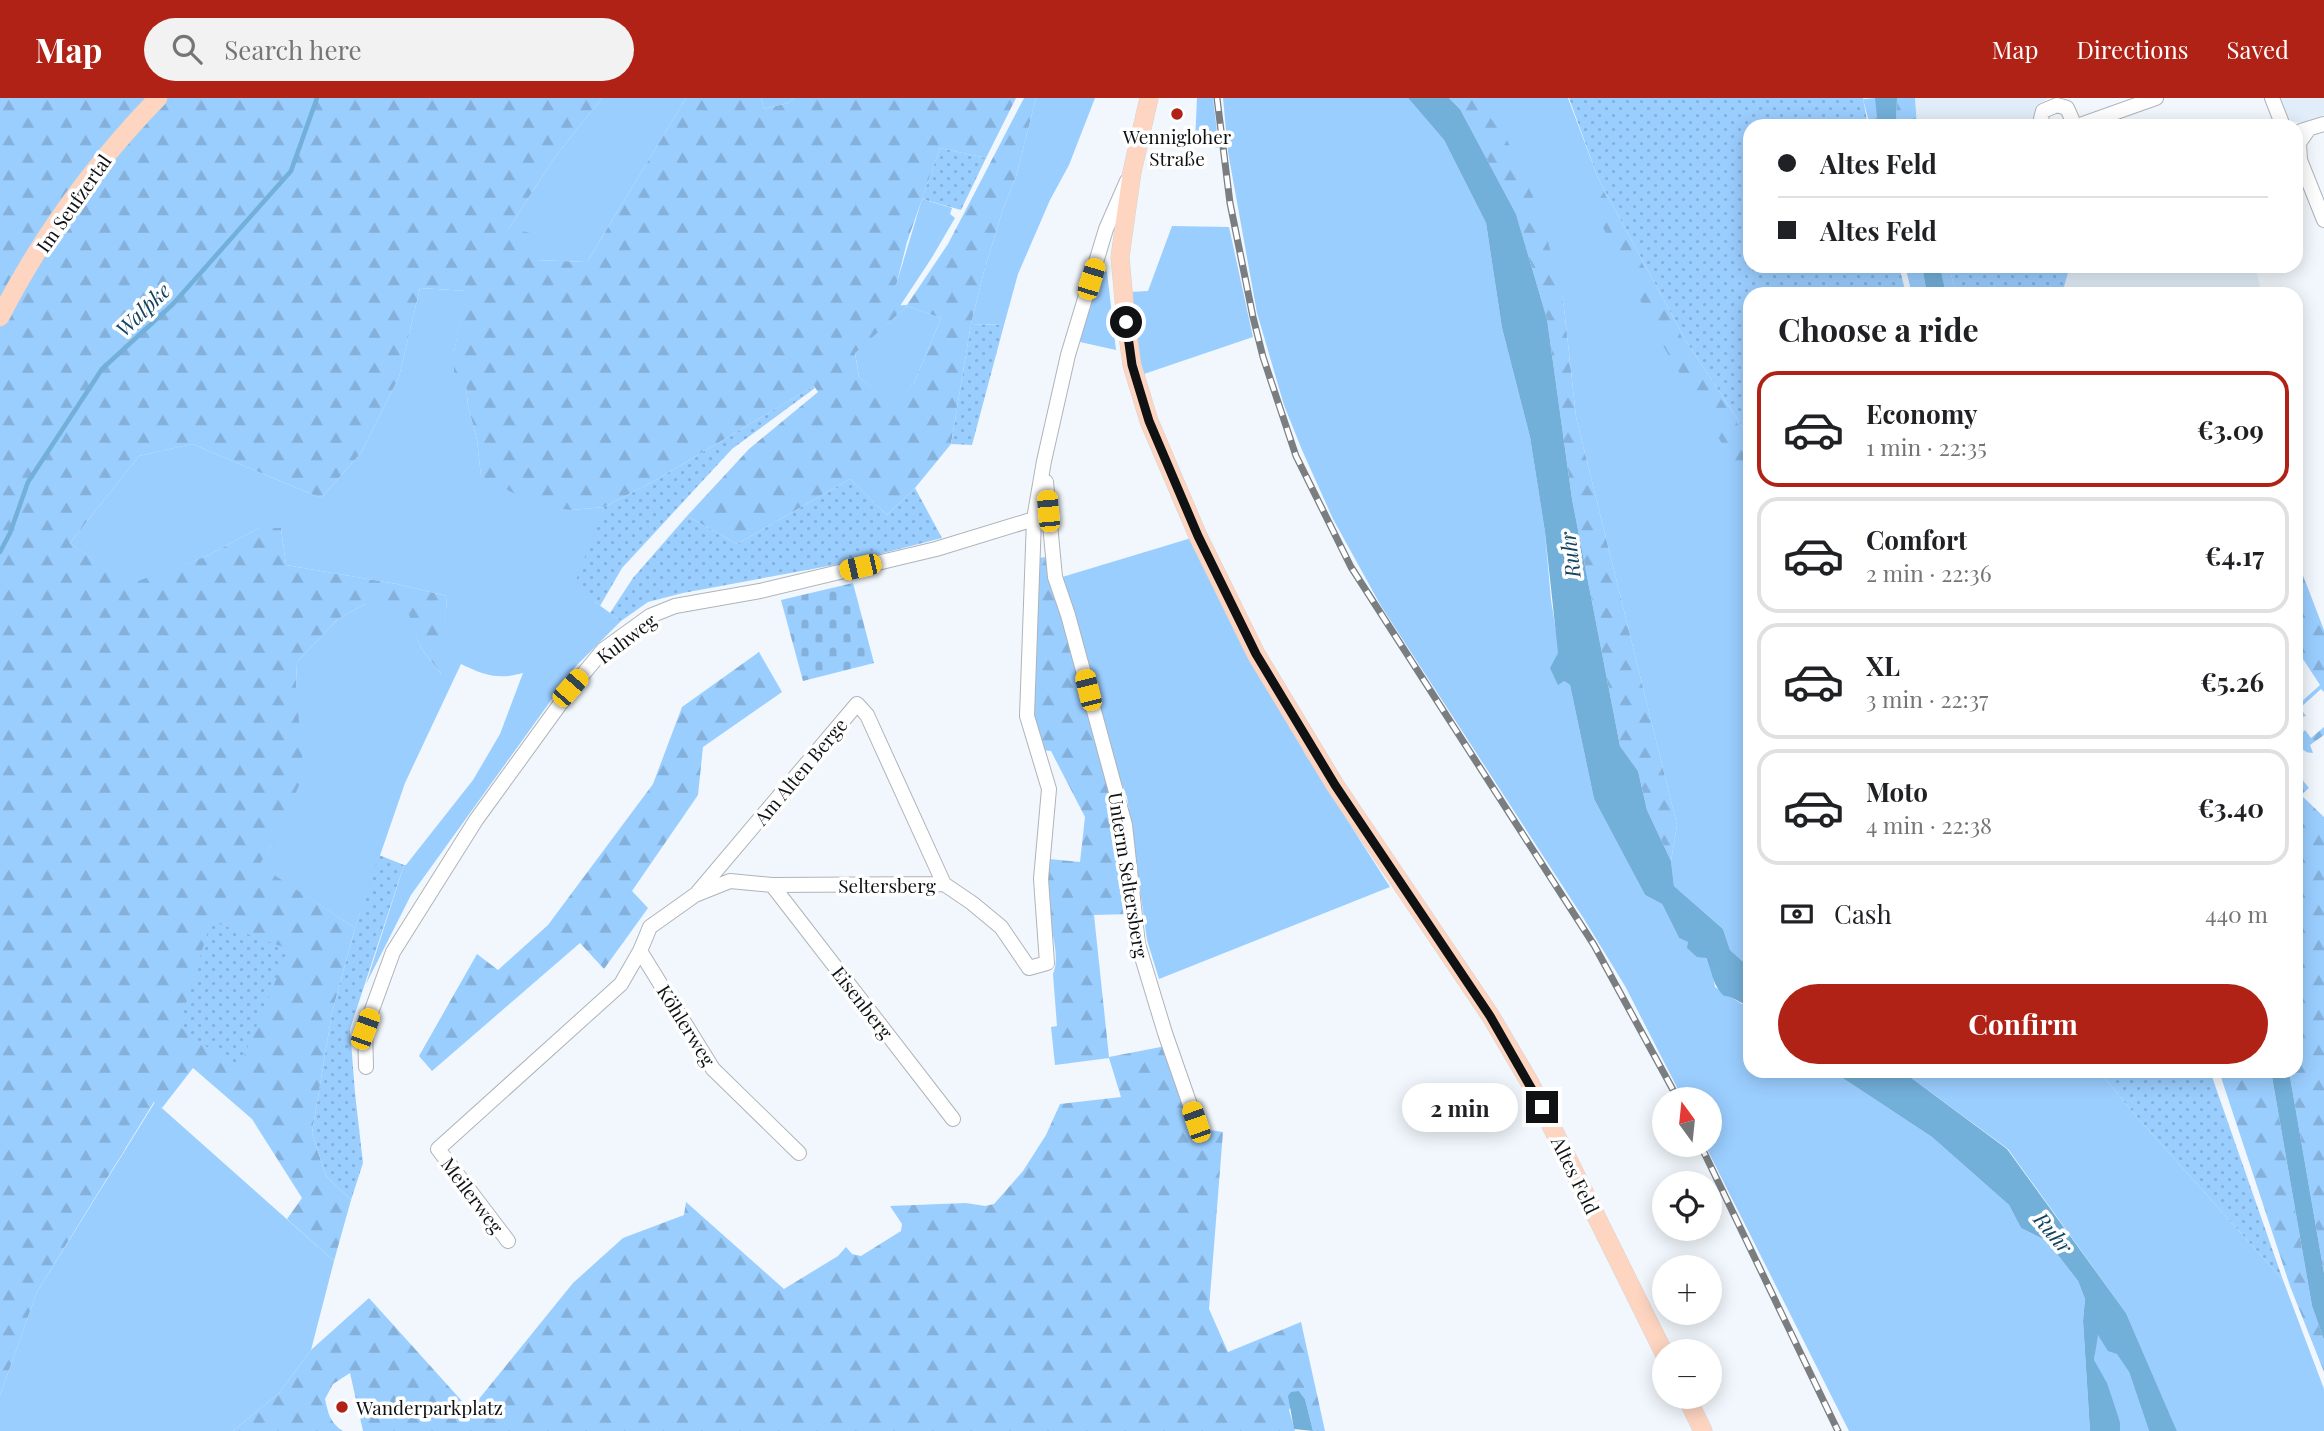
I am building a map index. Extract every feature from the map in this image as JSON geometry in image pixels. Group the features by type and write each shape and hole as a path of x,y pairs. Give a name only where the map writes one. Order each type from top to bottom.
{"main road":[{"name":"Im Seufzertal","path":"0,317 44,244 108,152 158,98"},
{"path":"1132,172 1149,98"},
{"name":"Altes Feld","path":"1132,172 1120,257 1132,365 1149,421 1198,536 1256,654 1335,785 1490,1016 1530,1083 1657,1339"},
{"path":"1692,1409 1703,1431"}],"street":[{"path":"2096,119 2156,98"},
{"path":"2272,98 2281,119"},
{"path":"2042,119 2043,111 2057,105 2067,108 2072,119"},
{"path":"2303,130 2324,124"},
{"path":"2303,169 2324,220"},
{"path":"1034,519 1068,355 1106,229 1132,172"},
{"path":"1098,254 1120,257"},
{"name":"Unterm Seltersberg","path":"1044,461 1055,577 1071,625 1125,825 1138,944 1196,1122"},
{"name":"Seltersberg","path":"438,1149 621,984 650,927 695,895 730,881 772,885 944,884 972,902 1001,927 1029,968 1048,963 1041,879 1049,789 1027,716 1034,519"},
{"name":"Kuhweg","path":"366,1068 365,1029 393,952 476,820 570,688 603,650 650,616 675,606 760,591 936,549 1034,519"},
{"name":"Am Alten Berge","path":"695,895 857,705 867,715 944,884"},
{"name":"Eisenberg","path":"772,885 953,1119"},
{"name":"Köhlerweg","path":"640,951 713,1069 799,1153"},
{"name":"Meilerweg","path":"438,1149 508,1241"}],"shaded area":[{"path":"1915,98 2048,98 2036,107 2034,119 1916,119"},
{"path":"2278,98 2324,98 2324,115 2305,123 2303,119 2286,117"},
{"path":"2068,273 2257,273 2260,287 2064,287"}],"green space":[{"path":"0,98 602,98 554,158 509,228 543,236 536,260 587,262 686,98 761,98 764,109 788,103 794,98 1016,98 986,158 940,148 887,306 907,305 948,244 1024,98 1036,98 1016,177 984,271 971,324 951,444 915,488 887,515 850,479 737,544 687,516 749,449 818,392 814,386 654,481 604,507 571,510 536,505 481,476 466,386 454,380 454,351 467,291 420,288 399,377 361,453 321,498 192,444 139,456 70,543 127,585 207,556 259,528 281,528 286,565 397,584 447,596 442,675 421,648 405,604 365,604 338,619 297,662 296,689 304,774 273,844 259,865 355,928 332,1013 312,1133 326,1176 351,1200 334,1261 287,1219 302,1198 252,1119 193,1068 162,1108 154,1102 37,1292 0,1395","holes":["907,306 941,318 914,383 893,405 859,377 855,353"]},
{"path":"602,98 686,98 587,262 536,260 509,228 554,158"},
{"path":"761,98 794,98 788,103 764,109"},
{"path":"1036,98 1095,98 1069,165 1050,200 1018,274 1004,325 971,324 984,271 1016,177"},
{"path":"1197,98 1213,98 1219,148 1195,143"},
{"path":"1223,98 1408,98 1444,140 1486,223 1502,328 1530,437 1564,681 1570,685 1594,799 1645,895 1662,904 1679,938 1689,942 1705,957 1712,970 1715,987 1743,1004 1743,1078 1843,1078 1932,1137 2009,1205 2021,1228 2047,1241 2078,1281 2085,1299 2083,1321 2090,1431 1849,1431 1722,1179 1722,1171 1718,1171 1711,1157 1722,1157 1722,1087 1677,1087 1625,986 1584,919 1381,606 1333,519 1302,450 1284,405 1257,313 1228,152"},
{"path":"1449,98 1476,98 1508,142 1540,212 1563,298 1576,417 1677,825 1671,861 1647,810 1638,771 1620,746 1572,499 1547,319 1516,214 1460,109"},
{"path":"1476,98 1568,98 1598,178 1686,341 1743,427 1743,962 1730,950 1723,929 1674,886 1671,861 1677,825 1576,417 1563,298"},
{"path":"1569,98 1863,98 1867,119 1743,119 1743,273 1901,273 1904,287 1743,287 1743,427 1686,341 1598,178"},
{"path":"1876,98 1878,119 1868,119 1863,99"},
{"path":"1897,98 1915,98 1916,119 1896,119"},
{"path":"940,148 986,158 961,210 922,199"},
{"path":"1602,189 1687,347 1743,432 1743,478 1665,349 1588,198"},
{"path":"922,199 952,208 950,214 955,218 900,306 886,306 897,282"},
{"path":"1172,226 1229,227 1253,337 1141,375 1130,292 1148,291"},
{"path":"1105,270 1116,350 1080,342 1098,271"},
{"path":"1907,273 1923,273 1926,287 1910,287"},
{"path":"1942,273 1951,273 1954,287 1944,287"},
{"path":"1951,273 2068,273 2064,287 1954,287"},
{"path":"420,288 468,291 454,351 466,386 481,476 571,510 604,507 593,541 595,602 621,621 575,667 411,895 366,984 404,865 473,780 500,734 523,673 491,675 461,664 405,783 355,928 258,865 273,844 296,689 297,662 338,619 365,604 406,604 421,648 441,674 447,596 397,584 286,565 281,528 259,528 207,556 127,586 70,543 139,456 192,444 321,498 361,453 399,377"},
{"path":"907,306 941,318 914,383 893,406 859,377 855,352"},
{"path":"971,324 1004,325 972,445 951,444"},
{"path":"814,386 815,388 732,449 622,568 600,606 575,583 604,507 654,481"},
{"path":"850,479 887,515 915,488 942,538 845,563 648,602 621,621 610,613 633,578 687,516 737,544"},
{"path":"1198,536 1305,754 1390,887 1159,979 1147,940 1127,797 1096,707 1080,633 1059,578"},
{"path":"1046,557 1118,812 1131,914 1094,915 1109,1057 1166,1046 1191,1127 1223,1132 1209,1309 1228,1352 1301,1322 1325,1431 1313,1431 1305,1399 1299,1391 1289,1410 1295,1431 363,1431 350,1373 333,1384 325,1399 332,1421 343,1431 233,1431 279,1393 311,1350 369,1298 470,1410 573,1283 623,1238 684,1215 686,1202 784,1289 838,1256 846,1247 852,1254 861,1256 901,1231 902,1224 890,1206 994,1204 1023,1171 1046,1135 1060,1104 1121,1097 1109,1058 1055,1065 1051,1027 1057,1026 1053,974 1056,957 1046,898 1049,859 1080,862 1085,817 1051,751 1041,750 1033,720 1038,558"},
{"path":"2303,575 2324,630 2324,692 2321,689 2303,705 2303,700 2320,685 2303,659"},
{"path":"853,583 874,663 803,681 781,600"},
{"path":"759,652 782,692 703,747 698,795 632,891 648,908 604,969 580,943 432,1071 419,1056 477,954 498,970 548,925 653,784 682,707"},
{"path":"2324,727 2324,735 2310,745 2313,753 2303,749 2305,730 2311,738"},
{"path":"2303,780 2309,788 2303,793"},
{"path":"2303,797 2324,817 2324,1273 2290,1078 2303,1078"},
{"path":"379,855 404,865 350,1029 363,1163 351,1200 326,1176 312,1133 332,1013 355,928"},
{"path":"211,921 289,949 238,1070 179,1026"},
{"path":"1912,1078 2105,1078 2283,1280 2324,1389 2324,1431 2177,1431 2126,1313 2008,1149"},
{"path":"2105,1078 2212,1078 2283,1280"},
{"path":"2221,1078 2272,1078 2312,1306 2324,1340 2324,1372 2290,1286"},
{"path":"155,1102 334,1261 311,1350 279,1393 233,1431 0,1431 0,1395 37,1292"},
{"path":"2097,1334 2117,1353 2129,1372 2149,1431 2120,1431 2120,1422 2094,1360"}],"water":[{"name":"Ruhr","path":"1408,98 1449,98 1460,109 1516,214 1547,319 1572,499 1620,746 1638,771 1647,810 1671,861 1674,886 1723,929 1730,950 1743,962 1743,1004 1720,992 1706,958 1697,957 1687,948 1688,942 1679,938 1662,904 1645,895 1594,799 1570,685 1564,681 1558,685 1550,668 1558,653 1545,532 1530,437 1502,328 1486,223 1444,140"},
{"path":"1875,98 1897,98 1896,119 1877,119"},
{"path":"1923,273 1942,273 1944,287 1926,287"},
{"name":"Ruhr","path":"1843,1078 1911,1078 2007,1149 2126,1313 2177,1431 2149,1431 2129,1372 2117,1354 2108,1351 2098,1335 2094,1360 2107,1383 2120,1422 2120,1431 2090,1431 2083,1321 2085,1299 2078,1281 2047,1241 2021,1228 2009,1205 1932,1137"},
{"path":"2272,1078 2290,1078 2324,1273 2324,1340 2312,1306"},
{"path":"1299,1391 1305,1399 1313,1431 1294,1429 1288,1396 1291,1392"}],"waterway":[{"name":"Walpke","path":"0,552 10,533 28,482 102,369 173,304 291,171 317,98"}],"railway":[{"path":"1217,98 1230,203 1253,317 1263,357 1296,456 1351,567 1594,945 1671,1087"},
{"path":"1706,1157 1838,1431"}],"place":[{"name":"Wennigloher Straße","path":"1177,114"},
{"name":"Wanderparkplatz","path":"342,1407"}],"route":[{"path":"1126,322 1132,365 1149,421 1198,536 1256,654 1335,785 1490,1016 1542,1107"}]}
